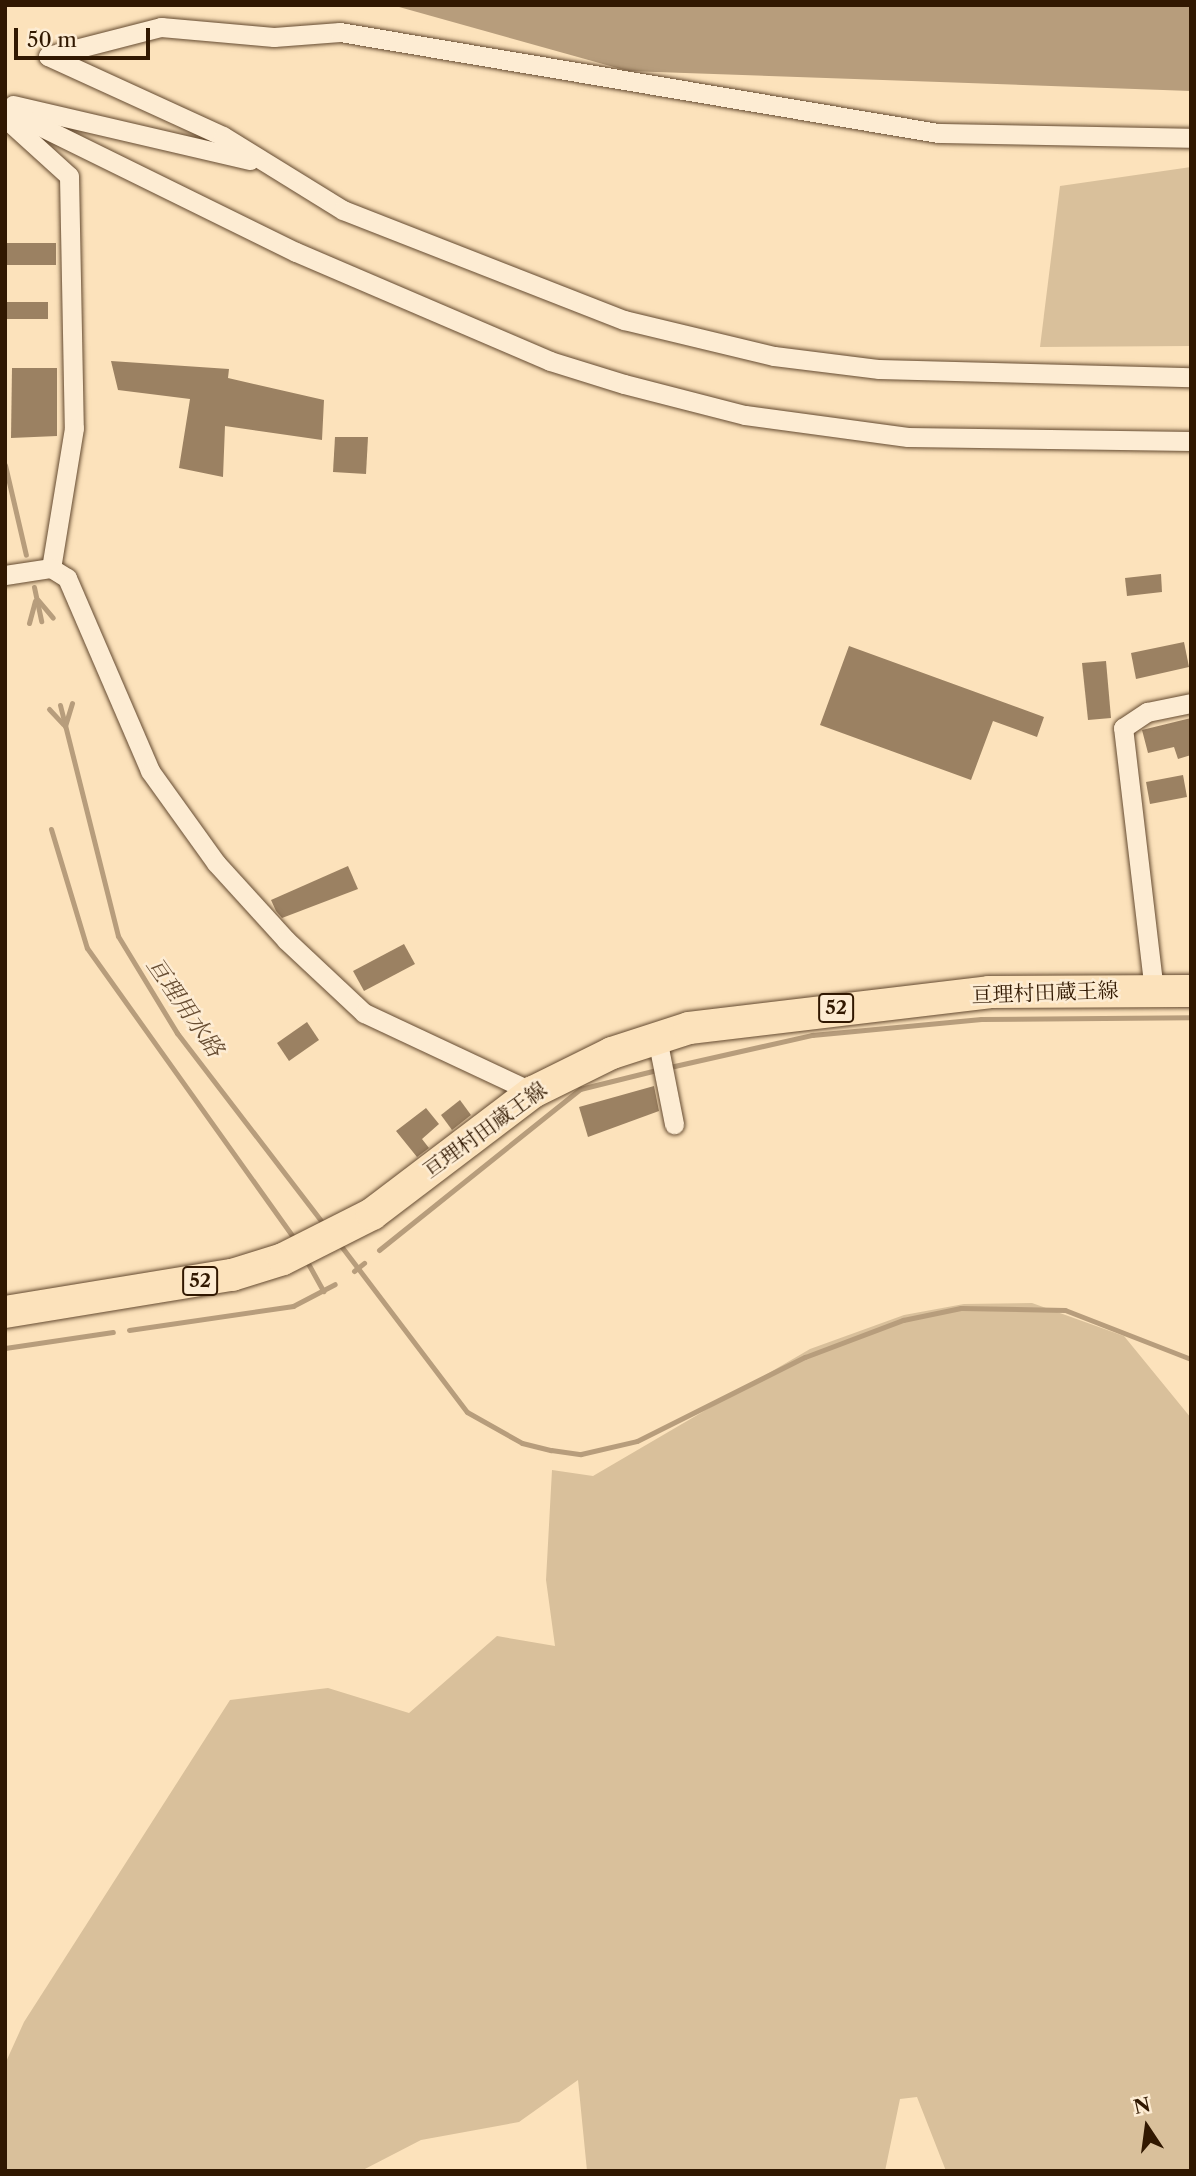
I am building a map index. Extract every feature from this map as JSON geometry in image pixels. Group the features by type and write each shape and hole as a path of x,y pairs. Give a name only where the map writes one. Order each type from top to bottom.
{"main road":[{"name":"亘理村田蔵王線","path":"5,1312 232,1275 283,1259 351,1227 533,1092 657,1038 734,1019 939,997 1191,991"}],"street":[{"path":"1191,138 938,133 340,32 274,37 161,27 48,57 223,136 261,162 343,210 519,283 704,340 922,373 1191,377"},
{"path":"5,103 261,162"},
{"path":"5,109 296,252 550,361 624,384 745,415 896,436 1191,441"},
{"path":"5,118 69,176 74,428 51,569"},
{"path":"5,575 51,569"},
{"path":"51,569 81,600 125,724 150,771 254,907 364,1013 533,1092"},
{"path":"1154,991 1123,729 1147,712 1191,703"},
{"path":"657,1038 674,1124"}],"shaded area":[{"path":"392,5 1191,5 1191,91 628,71"},
{"path":"1191,167 1191,346 1040,347 1060,186"},
{"path":"1032,1303 1124,1336 1191,1418 1191,2171 946,2171 917,2097 900,2099 885,2171 587,2171 578,2080 519,2122 421,2140 361,2171 5,2171 5,2064 24,2022 230,1700 328,1688 409,1713 497,1636 555,1646 546,1580 552,1470 593,1476 810,1349 904,1315 964,1304"}],"building":[{"path":"5,243 56,243 56,265 5,265"},
{"path":"5,302 48,302 48,319 5,319"},
{"path":"111,361 229,369 228,378 324,400 322,440 225,426 223,477 179,468 190,399 118,390"},
{"path":"12,368 57,368 57,436 11,438"},
{"path":"335,437 368,437 366,474 333,472"},
{"path":"1161,574 1162,592 1127,596 1125,578"},
{"path":"1184,642 1189,667 1136,679 1131,653"},
{"path":"849,646 1044,717 1037,737 993,721 971,780 820,725"},
{"path":"1106,661 1111,718 1088,720 1082,663"},
{"path":"1191,718 1191,755 1178,759 1174,747 1148,753 1142,730"},
{"path":"1183,775 1187,797 1150,804 1146,782"},
{"path":"348,866 358,889 282,918 276,911 271,900"},
{"path":"404,944 415,964 364,991 353,971"},
{"path":"307,1022 319,1040 289,1061 277,1043"},
{"path":"654,1086 659,1111 588,1137 579,1107"},
{"path":"460,1100 471,1115 452,1130 441,1115"},
{"path":"426,1108 439,1124 422,1139 429,1148 417,1157 396,1131"}],"waterway":[{"path":"5,465 26,555"},
{"path":"34,587 41,621"},
{"path":"38,600 53,618"},
{"path":"29,623 35,601"},
{"path":"65,726 72,703"},
{"name":"亘理用水路","path":"60,705 118,936 177,1033 325,1226"},
{"path":"49,709 63,724"},
{"path":"51,829 87,948 295,1240"},
{"path":"670,1067 812,1035 981,1019 1191,1017"},
{"path":"379,1250 580,1089 657,1070"},
{"path":"338,1242 467,1412 522,1443 551,1450 581,1454 637,1441 805,1357 903,1320 961,1308 1065,1310 1191,1359"},
{"path":"305,1258 323,1291"},
{"name":"亘理用水路","path":"354,1271 364,1263"},
{"path":"129,1330 293,1306 335,1284"},
{"path":"5,1348 113,1332"}]}
